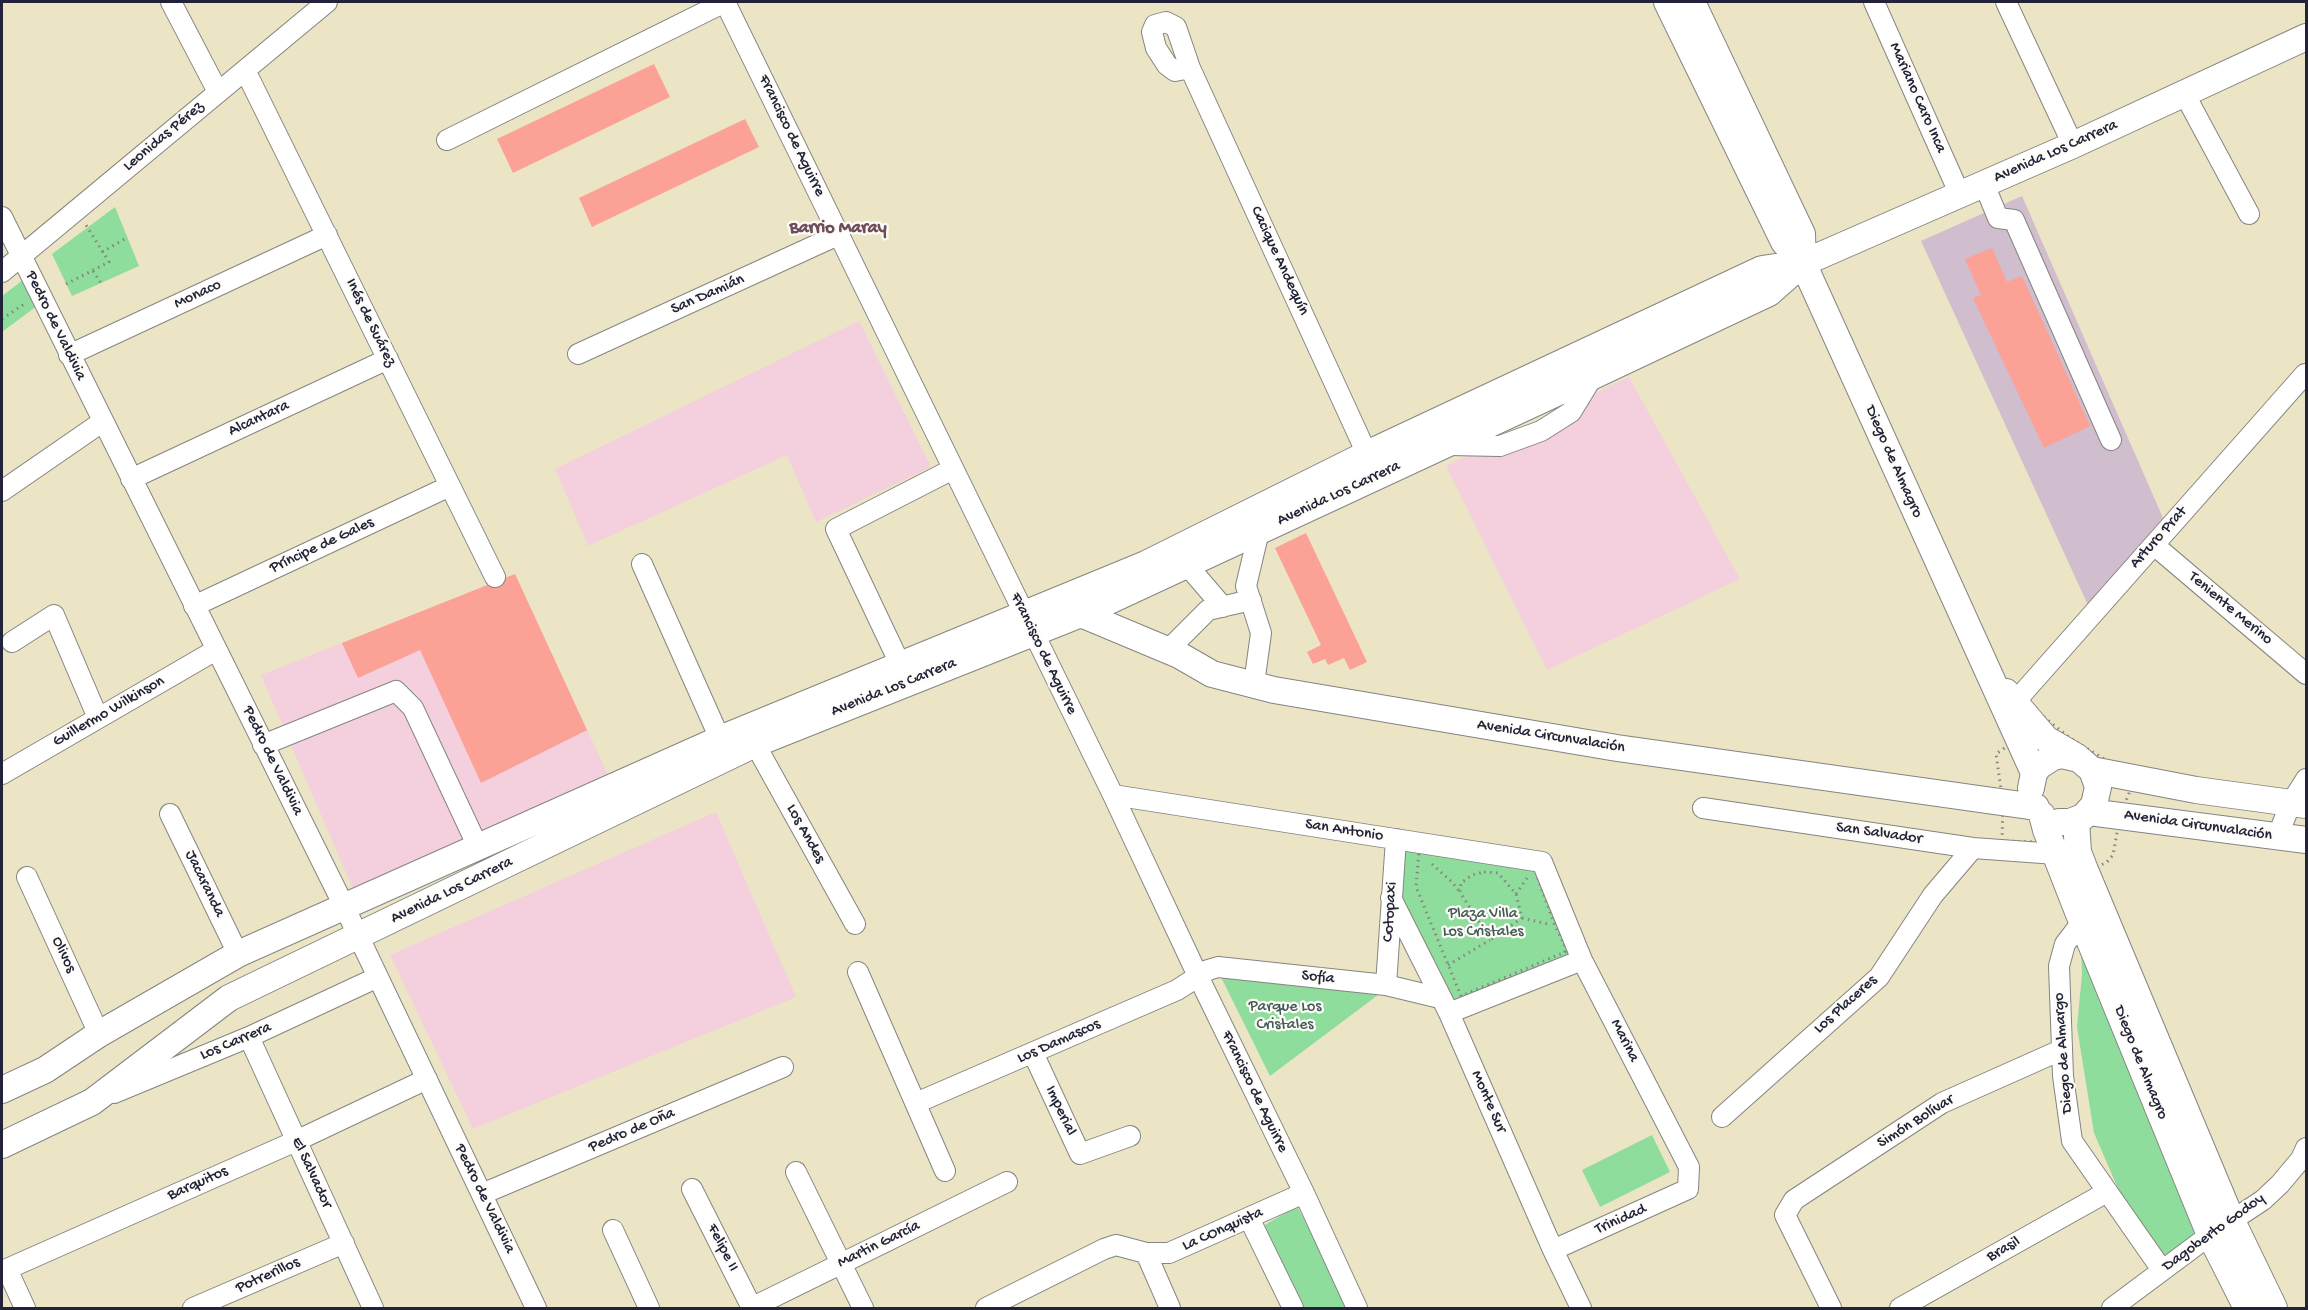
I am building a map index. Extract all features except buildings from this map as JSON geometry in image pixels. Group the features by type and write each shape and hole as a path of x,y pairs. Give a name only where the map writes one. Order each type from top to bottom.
{"main road":[{"name":"Diego de Almagro","path":"1667,2 1784,242 1803,263 1982,660 2020,720 2034,774"},
{"name":"Diego de Almagro","path":"1692,2 1802,234 1803,263"},
{"name":"Avenida Los Carrera","path":"2,1145 92,1102 229,998 755,744 1028,623 1367,454 1762,269 1803,263 2073,145 2307,37"},
{"name":"Avenida Los Carrera","path":"2,1090 45,1070 99,1034 238,954 720,739 900,664 1028,623 1081,614 1769,293 1803,263"},
{"name":"Avenida Circunvalación","path":"1081,614 1168,650 1212,674 1286,692 1617,748 2003,803 2039,811 2058,822 2082,817 2120,816 2306,841"},
{"name":"Diego de Almagro","path":"1982,660 2020,720 2086,764"},
{"path":"2039,811 2030,790 2034,774 2039,766 2062,755 2135,778 2196,790 2299,804"},
{"path":"2082,817 2097,796 2096,778 2086,764"},
{"name":"Diego de Almagro","path":"2039,811 2061,862 2274,1308"},
{"name":"Diego de Almagro","path":"2061,862 2078,852 2082,817"},
{"name":"Diego de Almagro","path":"2061,862 2082,922 2210,1234 2247,1308"}],"street":[{"path":"171,2 218,92"},
{"name":"Leonidas Pérez","path":"2,272 327,2"},
{"path":"447,140 725,2"},
{"name":"Francisco de Aguirre","path":"725,2 1113,795 1198,976 1305,1193 1357,1308"},
{"name":"Mariano Caro Inca","path":"1874,2 1960,195"},
{"path":"2006,2 2073,145"},
{"name":"Cacique Andequín","path":"1190,68 1367,454"},
{"name":"Inés de Suárez","path":"245,70 495,577"},
{"path":"2184,93 2249,214"},
{"path":"1984,184 1998,218 2014,220 2111,440"},
{"name":"Pedro de Valdivia","path":"2,217 344,906 536,1308"},
{"name":"Monaco","path":"69,355 327,235"},
{"name":"San Damián","path":"578,354 838,236"},
{"name":"Alcantara","path":"131,479 388,359"},
{"name":"Arturo Prat","path":"2020,720 2154,544 2305,374"},
{"path":"2,491 102,422"},
{"path":"900,664 836,529 953,469"},
{"name":"Príncipe de Gales","path":"194,606 450,486"},
{"path":"1254,684 1261,633 1246,585 1259,531"},
{"name":"Teniente Merino","path":"2154,544 2307,674"},
{"path":"642,564 720,739"},
{"path":"1187,565 1223,607"},
{"path":"1168,650 1208,610 1251,600"},
{"path":"12,642 54,615 98,718"},
{"name":"Guillermo Wilkinson","path":"2,774 216,650"},
{"path":"263,745 396,691 413,708 478,847"},
{"name":"Los Andes","path":"755,744 855,924"},
{"path":"2277,837 2299,804 2307,779"},
{"name":"San Antonio","path":"1113,795 1542,862 1555,892"},
{"name":"San Salvador","path":"1703,808 2061,862"},
{"name":"Jacaranda","path":"170,814 238,954"},
{"name":"Cotopaxi","path":"1386,985 1396,839"},
{"name":"Los Placeres","path":"1722,1117 1879,977 1933,895 1973,848"},
{"name":"Olivos","path":"27,877 99,1034"},
{"name":"Marina","path":"1555,892 1582,960 1689,1167 1688,1189"},
{"name":"Monte Sur","path":"1391,898 1444,1006 1581,1308"},
{"name":"Diego de Almargo","path":"2082,922 2070,936 2061,954 2059,977 2063,1076 2072,1141 2162,1270"},
{"path":"1444,1006 1582,960"},
{"name":"Sofía","path":"1198,976 1218,967 1386,985 1444,1006"},
{"path":"858,972 945,1171"},
{"name":"Los Damascos","path":"916,1102 1177,990 1198,976"},
{"name":"Los Carrera","path":"92,1102 249,1037 378,977"},
{"name":"El Salvador","path":"249,1037 373,1308"},
{"name":"Simón Bolívar","path":"1831,1308 1785,1215 1794,1200 1942,1103 2061,1050"},
{"name":"Imperial","path":"1033,1053 1080,1154 1130,1136"},
{"name":"Pedro de Oña","path":"482,1194 783,1067"},
{"name":"Barquitos","path":"25,1308 8,1269 296,1141 427,1079"},
{"name":"Dagoberto Godoy","path":"2112,1308 2210,1234 2263,1200 2280,1184 2301,1159 2307,1148"},
{"path":"796,1172 863,1308"},
{"name":"Martin García","path":"752,1308 1007,1182"},
{"name":"Felipe II","path":"692,1189 752,1308"},
{"name":"Trinidad","path":"1553,1250 1688,1189"},
{"name":"Brasil","path":"1900,1308 2107,1192"},
{"name":"La COnquista","path":"986,1308 1104,1249 1116,1245 1146,1253 1169,1253 1305,1193"},
{"path":"1249,1218 1293,1308"},
{"path":"613,1230 649,1308"},
{"name":"Potrerillos","path":"193,1308 234,1300 344,1243"},
{"path":"1146,1253 1170,1308"}],"path":[{"path":"66,284 109,262 77,209"},
{"path":"102,252 128,237"},
{"path":"93,271 101,283"},
{"path":"2,319 27,302"},
{"path":"2039,712 2070,738 2135,778 2120,816 2113,855 2106,863 2061,862 2038,842 2002,840 2003,803 1996,754 2020,720 2039,712"},
{"path":"1428,848 1457,852 1536,868 1555,926 1564,943 1565,952 1461,996 1416,887 1419,851 1428,848"},
{"path":"1423,849 1434,866 1460,892 1490,940"},
{"path":"1516,894 1526,878 1536,868"},
{"path":"1460,892 1461,883 1472,875 1484,872 1498,873 1516,894 1522,918"},
{"path":"1448,965 1522,918 1555,926"}],"shaded area":[{"path":"2022,196 2163,518 2088,605 1921,241"},
{"path":"859,321 931,467 816,522 787,455 588,546 555,469"},
{"path":"1629,377 1740,579 1547,670 1446,466"},
{"path":"515,574 609,777 353,889 261,675"},
{"path":"716,812 796,997 473,1129 390,955"}],"green space":[{"path":"115,207 139,266 72,296 52,254"},
{"path":"23,280 37,306 2,332 2,296"},
{"name":"Plaza Villa Los Cristales","path":"1402,844 1536,869 1574,955 1455,1005 1395,897"},
{"path":"2081,947 2199,1234 2166,1260 2120,1193 2094,1133 2077,1027 2082,974"},
{"name":"Parque Los Cristales","path":"1218,971 1386,989 1270,1076"},
{"path":"1652,1135 1670,1172 1600,1207 1582,1170"},
{"path":"1297,1206 1350,1308 1298,1308 1258,1229"}],"district":[{"name":"Barrio Maray","path":"838,229"}]}
